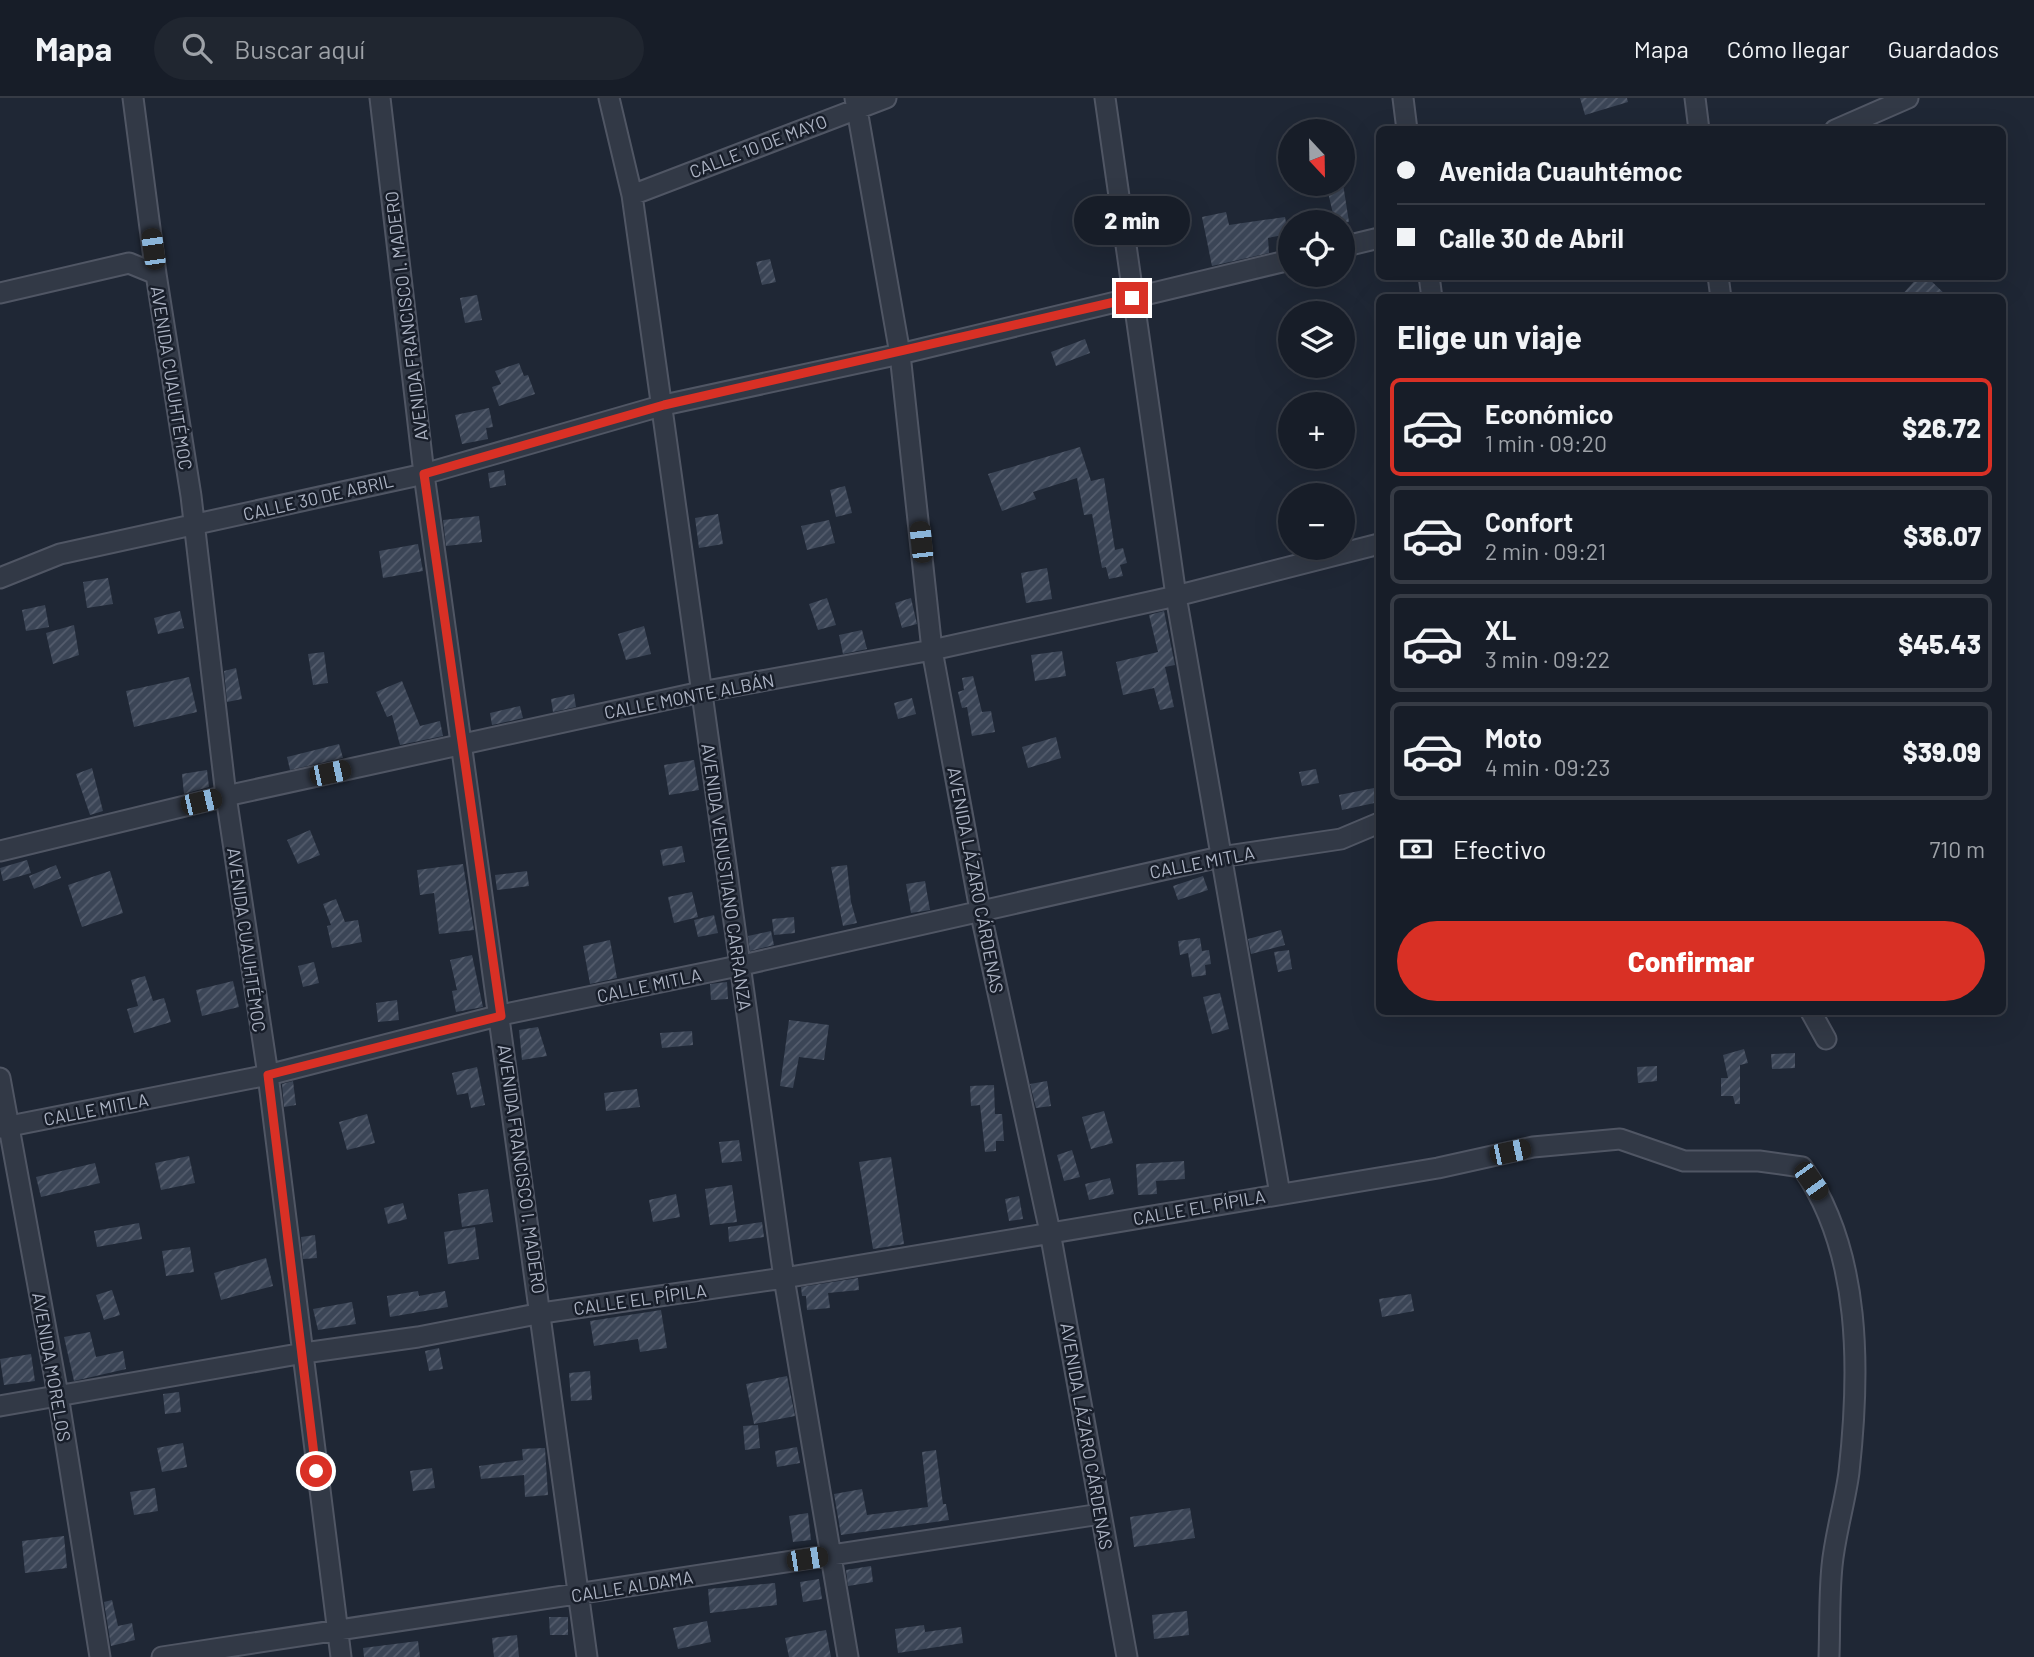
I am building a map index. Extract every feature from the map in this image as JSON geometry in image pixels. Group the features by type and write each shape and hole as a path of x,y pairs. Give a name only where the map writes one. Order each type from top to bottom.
{"street":[{"name":"AVENIDA CUAUHTÉMOC","path":"133,98 156,274 194,525 226,796 268,1075 341,1657"},
{"name":"AVENIDA FRANCISCO I. MADERO","path":"380,98 424,474 542,1313 587,1657"},
{"name":"AVENIDA VENUSTIANO CARRANZA","path":"609,98 632,195 664,405 738,966 784,1278 848,1657"},
{"name":"CALLE 10 DE MAYO","path":"632,195 855,103 886,98"},
{"path":"1105,98 1176,596 1280,1194"},
{"path":"1403,98 1406,126"},
{"path":"1695,98 1698,126"},
{"path":"1844,126 1908,98"},
{"name":"AVENIDA LÁZARO CÁRDENAS","path":"855,103 901,354 932,650 980,910 1050,1233 1127,1657"},
{"path":"1355,244 1376,240"},
{"path":"0,293 129,263 156,274"},
{"name":"CALLE 30 DE ABRIL","path":"0,578 60,554 424,474 664,405 901,354 1278,263"},
{"name":"CALLE MONTE ALBÁN","path":"0,851 226,796 460,744 701,692 932,650 1176,596 1376,545"},
{"name":"CALLE MITLA","path":"4,1128 268,1075 501,1016 738,966 1220,857 1341,839 1376,824"},
{"path":"1813,1015 1826,1039"},
{"name":"AVENIDA MORELOS","path":"0,1079 4,1128 58,1395 100,1657"},
{"name":"CALLE EL PÍPILA","path":"0,1406 304,1353 418,1337 542,1313 784,1278 1438,1168 1534,1147 1620,1139 1684,1161 1759,1161 1801,1167 1821,1194 1843,1264 1855,1340 1849,1472 1832,1565 1829,1657"},
{"name":"CALLE ALDAMA","path":"162,1657 1101,1514"}],"building":[{"path":"1580,98 1627,98 1628,102 1585,115"},
{"path":"1329,196 1345,196 1347,210 1332,210"},
{"path":"1226,212 1229,225 1278,218 1278,236 1268,238 1269,253 1212,266 1202,217"},
{"path":"770,259 776,282 762,285 756,262"},
{"path":"1915,280 1930,280 1945,294 1903,294"},
{"path":"477,295 482,320 465,323 460,298"},
{"path":"1085,339 1090,353 1056,366 1051,352"},
{"path":"519,363 524,376 528,375 535,394 499,406 492,387 501,384 495,371"},
{"path":"489,408 493,427 486,428 488,439 462,444 455,415"},
{"path":"1080,447 1091,481 1104,478 1115,550 1123,548 1127,563 1120,565 1123,576 1109,579 1106,567 1102,568 1092,514 1084,515 1077,478 1033,492 1036,499 1002,511 988,474"},
{"path":"504,470 506,485 490,488 488,473"},
{"path":"845,486 852,513 836,517 830,490"},
{"path":"718,514 723,544 699,548 695,518"},
{"path":"479,516 482,542 446,546 443,520"},
{"path":"829,520 835,543 807,550 801,526"},
{"path":"418,544 423,571 383,578 379,551"},
{"path":"1047,568 1052,599 1026,603 1021,573"},
{"path":"108,578 113,604 87,608 83,582"},
{"path":"827,598 836,625 818,630 809,604"},
{"path":"911,598 917,624 902,628 895,603"},
{"path":"45,605 49,627 26,631 22,610"},
{"path":"180,611 184,628 158,634 154,618"},
{"path":"1164,611 1175,665 1165,667 1174,707 1160,710 1154,688 1123,695 1116,662 1158,652 1149,615"},
{"path":"74,625 79,655 53,664 46,633"},
{"path":"644,626 651,654 626,660 618,634"},
{"path":"862,630 867,649 843,654 839,635"},
{"path":"1062,651 1066,676 1035,681 1031,655"},
{"path":"324,652 328,683 313,685 308,654"},
{"path":"236,668 242,699 227,702 224,671"},
{"path":"973,676 982,712 991,711 995,732 972,736 967,707 962,708 958,692 964,690 962,678"},
{"path":"189,677 197,712 134,727 126,691"},
{"path":"402,681 420,726 440,721 443,736 400,745 392,715 387,717 376,692"},
{"path":"574,694 576,707 553,712 551,699"},
{"path":"912,698 916,714 898,719 894,703"},
{"path":"520,706 523,718 492,725 490,713"},
{"path":"1056,737 1061,758 1028,768 1022,747"},
{"path":"339,744 343,758 290,770 287,757"},
{"path":"694,760 699,790 669,795 664,765"},
{"path":"92,768 103,811 90,815 76,774"},
{"path":"1316,769 1319,783 1302,786 1299,772"},
{"path":"207,770 209,787 184,794 182,774"},
{"path":"1376,788 1376,803 1342,810 1339,795"},
{"path":"310,830 320,855 298,864 287,840"},
{"path":"682,846 685,862 663,866 660,850"},
{"path":"27,860 31,873 3,881 0,868"},
{"path":"463,864 474,930 439,934 434,893 420,895 417,870"},
{"path":"56,865 61,878 34,889 29,876"},
{"path":"847,865 851,902 857,923 843,926 831,867"},
{"path":"110,871 123,913 82,927 68,885"},
{"path":"527,871 529,886 497,890 495,875"},
{"path":"1203,876 1208,890 1178,900 1173,886"},
{"path":"925,881 930,910 911,913 906,884"},
{"path":"692,892 698,917 674,923 668,897"},
{"path":"336,899 345,922 358,920 362,942 332,948 327,926 331,925 323,904"},
{"path":"714,915 718,933 698,937 694,920"},
{"path":"794,917 795,933 774,935 772,919"},
{"path":"1281,930 1285,945 1251,954 1248,939"},
{"path":"771,931 774,945 750,951 748,936"},
{"path":"1200,938 1202,951 1209,950 1211,964 1205,965 1206,975 1192,977 1188,953 1180,955 1178,941"},
{"path":"610,940 617,978 590,984 583,946"},
{"path":"1289,950 1292,969 1278,972 1274,952"},
{"path":"472,955 483,1007 456,1012 452,991 457,990 450,960"},
{"path":"314,962 319,983 303,987 298,966"},
{"path":"145,976 153,1001 164,998 171,1022 134,1033 127,1009 138,1006 131,980"},
{"path":"233,981 239,1007 202,1016 196,990"},
{"path":"727,982 728,999 711,1000 710,984"},
{"path":"1220,993 1229,1029 1212,1034 1203,997"},
{"path":"397,1000 399,1020 378,1022 376,1003"},
{"path":"789,1020 829,1025 824,1060 799,1057 793,1088 780,1086"},
{"path":"538,1027 547,1056 522,1060 519,1030"},
{"path":"692,1031 693,1045 662,1048 660,1033"},
{"path":"1744,1049 1748,1063 1740,1065 1740,1104 1735,1104 1733,1096 1721,1096 1721,1078 1728,1078 1723,1055"},
{"path":"1795,1053 1795,1068 1772,1069 1771,1054"},
{"path":"1657,1066 1657,1081 1638,1083 1637,1067"},
{"path":"477,1067 485,1105 471,1108 468,1093 457,1095 452,1073"},
{"path":"293,1081 296,1105 284,1107 282,1084"},
{"path":"1047,1081 1051,1106 1036,1108 1030,1084"},
{"path":"994,1085 995,1114 1002,1114 1004,1141 996,1141 996,1151 985,1152 980,1105 971,1106 970,1086"},
{"path":"637,1089 640,1107 606,1111 604,1093"},
{"path":"1104,1111 1113,1143 1091,1149 1082,1117"},
{"path":"367,1114 375,1143 347,1150 339,1122"},
{"path":"739,1140 742,1161 722,1163 719,1142"},
{"path":"1072,1150 1080,1177 1064,1181 1057,1155"},
{"path":"189,1156 195,1183 161,1190 155,1163"},
{"path":"891,1157 904,1244 873,1249 859,1162"},
{"path":"1184,1161 1185,1179 1156,1181 1157,1194 1138,1195 1136,1164"},
{"path":"95,1163 100,1183 41,1197 36,1177"},
{"path":"1110,1178 1114,1194 1089,1200 1085,1184"},
{"path":"732,1185 737,1222 710,1225 705,1189"},
{"path":"488,1189 493,1222 462,1227 458,1194"},
{"path":"676,1194 680,1217 653,1222 649,1200"},
{"path":"1019,1196 1023,1219 1009,1221 1005,1199"},
{"path":"403,1203 407,1219 388,1224 384,1208"},
{"path":"762,1222 764,1237 729,1242 728,1227"},
{"path":"139,1223 142,1239 97,1247 94,1231"},
{"path":"475,1227 479,1259 448,1264 444,1232"},
{"path":"315,1235 317,1258 303,1259 301,1237"},
{"path":"190,1247 194,1272 166,1276 162,1251"},
{"path":"266,1258 273,1286 221,1300 214,1273"},
{"path":"858,1278 859,1290 828,1293 830,1308 807,1310 806,1296 802,1296 801,1287"},
{"path":"112,1290 120,1315 104,1320 96,1295"},
{"path":"418,1291 419,1296 445,1291 448,1307 390,1317 387,1296"},
{"path":"1411,1294 1414,1311 1382,1317 1379,1299"},
{"path":"352,1302 356,1324 318,1330 313,1309"},
{"path":"661,1310 667,1348 640,1352 638,1339 594,1346 590,1321"},
{"path":"90,1332 96,1357 123,1351 126,1369 74,1381 64,1337"},
{"path":"439,1348 443,1369 429,1371 425,1351"},
{"path":"31,1354 35,1381 4,1385 0,1359"},
{"path":"590,1371 592,1400 571,1401 569,1373"},
{"path":"787,1376 795,1416 754,1424 746,1384"},
{"path":"179,1392 181,1412 165,1414 163,1394"},
{"path":"758,1425 760,1448 745,1450 743,1426"},
{"path":"183,1443 187,1467 162,1472 157,1448"},
{"path":"797,1447 800,1463 777,1467 775,1451"},
{"path":"545,1448 548,1495 525,1497 524,1475 481,1479 479,1466 523,1460 522,1449"},
{"path":"936,1450 943,1504 946,1504 949,1520 841,1535 834,1494 862,1489 867,1515 928,1507 922,1452"},
{"path":"432,1468 435,1488 413,1491 410,1471"},
{"path":"155,1488 158,1511 134,1515 130,1492"},
{"path":"1190,1508 1195,1538 1134,1547 1130,1517"},
{"path":"808,1513 811,1540 793,1542 789,1516"},
{"path":"64,1536 67,1568 25,1573 22,1541"},
{"path":"871,1566 873,1582 848,1586 846,1570"},
{"path":"819,1579 822,1599 803,1602 800,1582"},
{"path":"775,1583 777,1605 710,1613 708,1589"},
{"path":"112,1600 118,1626 132,1623 135,1640 111,1646 104,1602"},
{"path":"1187,1611 1189,1635 1154,1639 1152,1615"},
{"path":"549,1617 568,1617 568,1635 550,1635"},
{"path":"707,1621 711,1642 678,1649 673,1628"},
{"path":"924,1625 925,1632 961,1627 963,1643 898,1653 895,1629"},
{"path":"826,1630 831,1657 789,1657 785,1638"},
{"path":"517,1635 519,1657 494,1657 492,1638"},
{"path":"418,1641 420,1657 364,1657 363,1648"}],"route":[{"path":"316,1471 304,1353 268,1075 501,1016 460,744 424,474 664,405 901,354 1132,298"}]}
